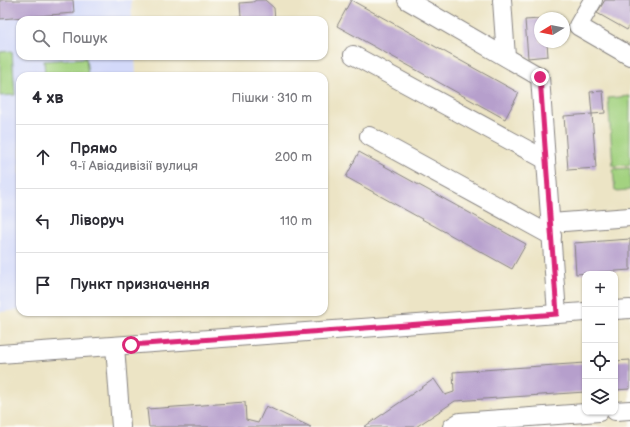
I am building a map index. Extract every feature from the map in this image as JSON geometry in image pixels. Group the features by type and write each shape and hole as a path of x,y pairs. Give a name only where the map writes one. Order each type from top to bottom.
{"street":[{"path":"407,0 540,77 557,314"},
{"path":"502,0 506,57"},
{"path":"593,0 578,26 630,56"},
{"path":"353,55 546,160"},
{"path":"369,136 551,230 630,217"},
{"path":"618,310 630,308"},
{"path":"0,354 582,312"},
{"path":"115,346 121,427"},
{"path":"618,411 630,410"},
{"path":"452,427 460,422 533,422 582,415"}],"shaded area":[{"path":"0,0 131,0 132,16 16,16 16,60 135,60 136,72 16,72 16,310 0,312"}],"green space":[{"path":"12,51 15,95 0,96 0,52"},
{"path":"86,60 88,72 45,72 44,61"},
{"path":"630,96 630,165 613,166 608,98"},
{"path":"630,168 630,190 615,191 613,169"}],"building":[{"path":"0,0 73,0 74,13 16,16 16,18 0,19"},
{"path":"256,0 265,0 274,8 275,16 241,16 240,3 253,2"},
{"path":"351,0 519,93 505,119 337,26"},
{"path":"605,0 630,0 630,24 627,30 597,13"},
{"path":"534,19 534,48 547,48 548,56 528,58 525,20"},
{"path":"603,91 605,113 592,114 590,92"},
{"path":"592,114 596,168 568,170 564,116"},
{"path":"359,152 526,244 512,269 346,177"},
{"path":"630,239 630,270 582,271 582,274 576,274 574,243"},
{"path":"630,360 630,389 618,390 618,361"},
{"path":"582,363 582,392 455,401 416,427 364,427 434,379 445,395 454,392 453,372"},
{"path":"245,402 246,420 258,423 266,406 311,427 149,427 147,409"}],"route":[{"path":"131,345 557,314 540,77"}]}
